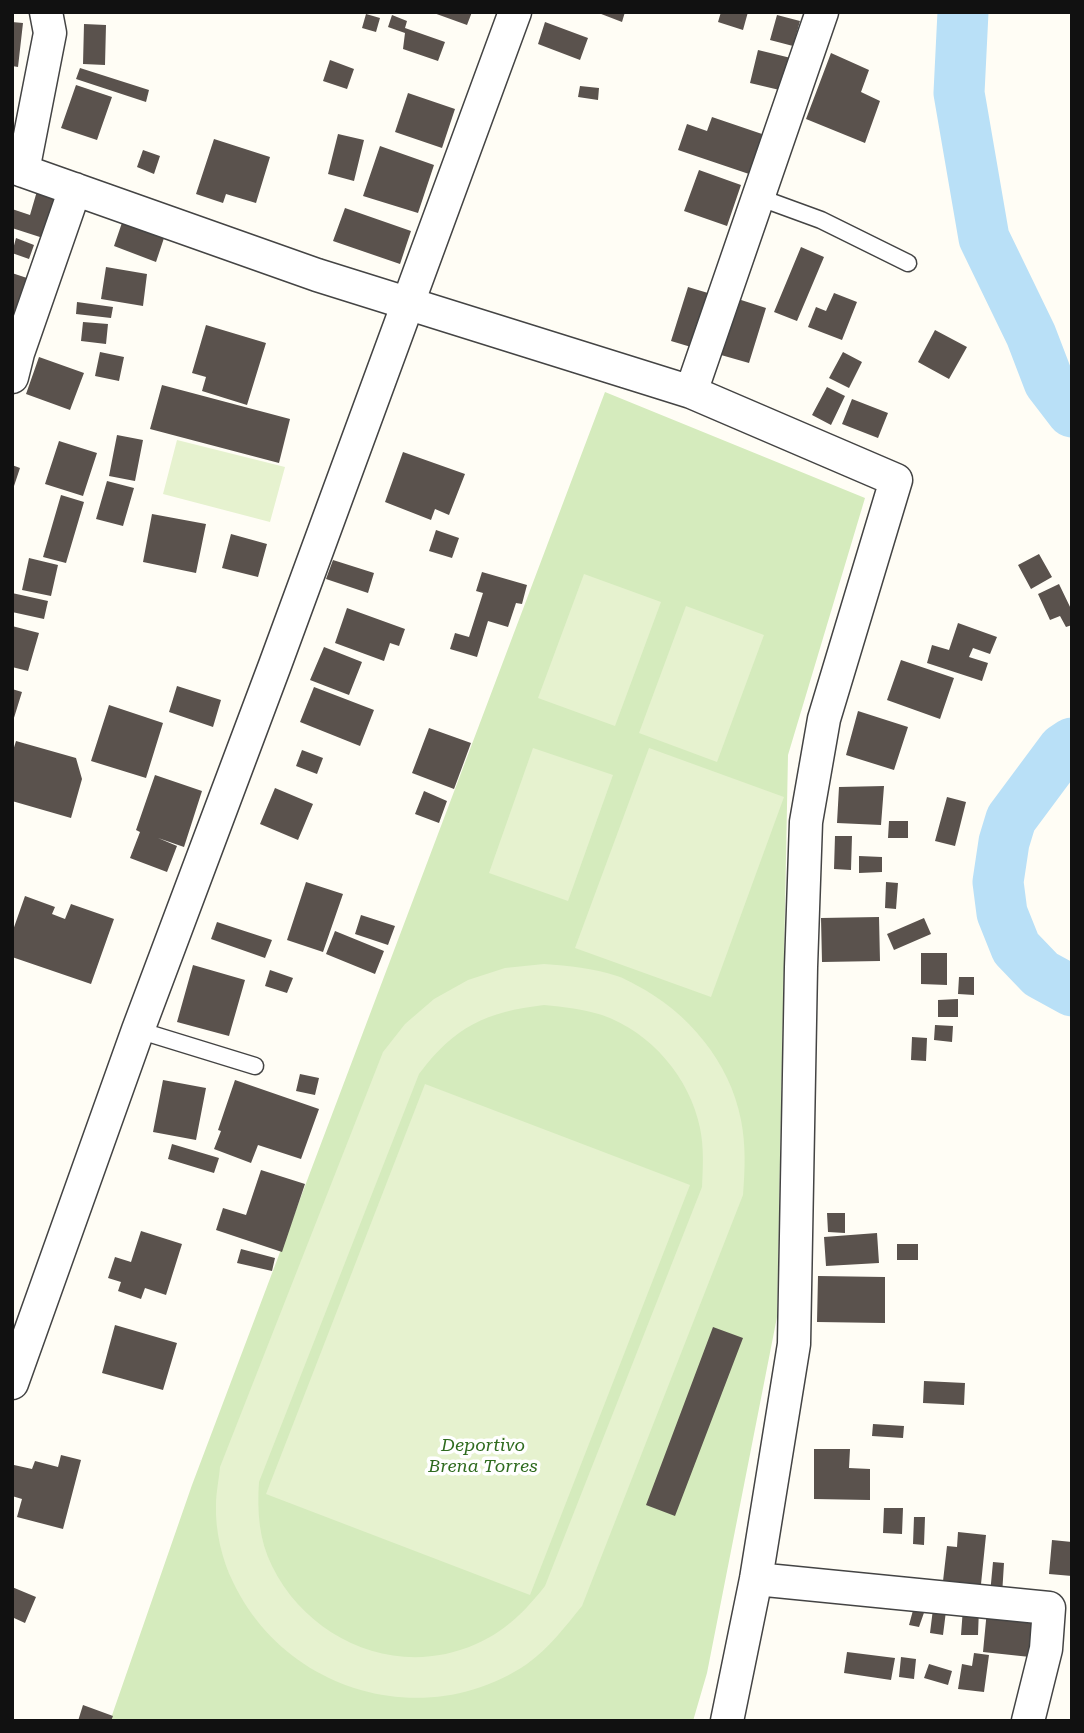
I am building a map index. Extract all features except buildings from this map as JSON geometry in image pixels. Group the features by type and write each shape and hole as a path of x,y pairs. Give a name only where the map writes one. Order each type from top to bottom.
{"street":[{"path":"46,12 50,33 18,169 317,275 691,391 896,480 824,719 806,822 800,981 794,1344 755,1579 727,1721"},
{"path":"12,1383 138,1030 516,12"},
{"path":"691,391 822,12"},
{"path":"12,377 75,189"},
{"path":"755,1579 1049,1608 1046,1649 1028,1721"}],"lane":[{"path":"758,197 821,220 908,263"},
{"path":"138,1030 255,1066"}],"green space":[{"name":"Deportivo Brena Torres","path":"605,392 865,498 788,755 777,1317 707,1673 693,1721 110,1721 192,1485"},
{"path":"177,440 285,467 270,522 163,494"},
{"path":"584,574 661,602 615,726 538,698"},
{"path":"686,606 764,635 717,762 639,733"},
{"path":"533,748 613,775 568,901 489,873"},
{"path":"649,748 784,797 711,997 575,948"},
{"path":"544,964 590,969 617,976 655,996 689,1024 717,1059 735,1099 744,1139 743,1195 582,1606 535,1658 487,1685 445,1696 403,1697 361,1690 322,1674 287,1651 256,1620 233,1582 220,1545 216,1495 220,1467 383,1052 405,1024 434,999 468,980 505,968","holes":["544,1005 602,1015 637,1033 666,1059 678,1075 695,1109 702,1142 702,1187 545,1586 514,1620 476,1644 446,1654 416,1657 387,1654 359,1646 332,1633 309,1615 288,1592 272,1566 264,1546 259,1514 259,1482 419,1074 446,1044 473,1024 505,1012"]},
{"path":"425,1084 690,1185 530,1595 266,1494"}],"waterway":[{"path":"963,12 959,93 984,238 1031,335 1049,382 1072,412"},
{"path":"1072,743 1063,749 1011,819 1004,842 998,882 1002,913 1016,948 1041,974 1072,991"}]}
